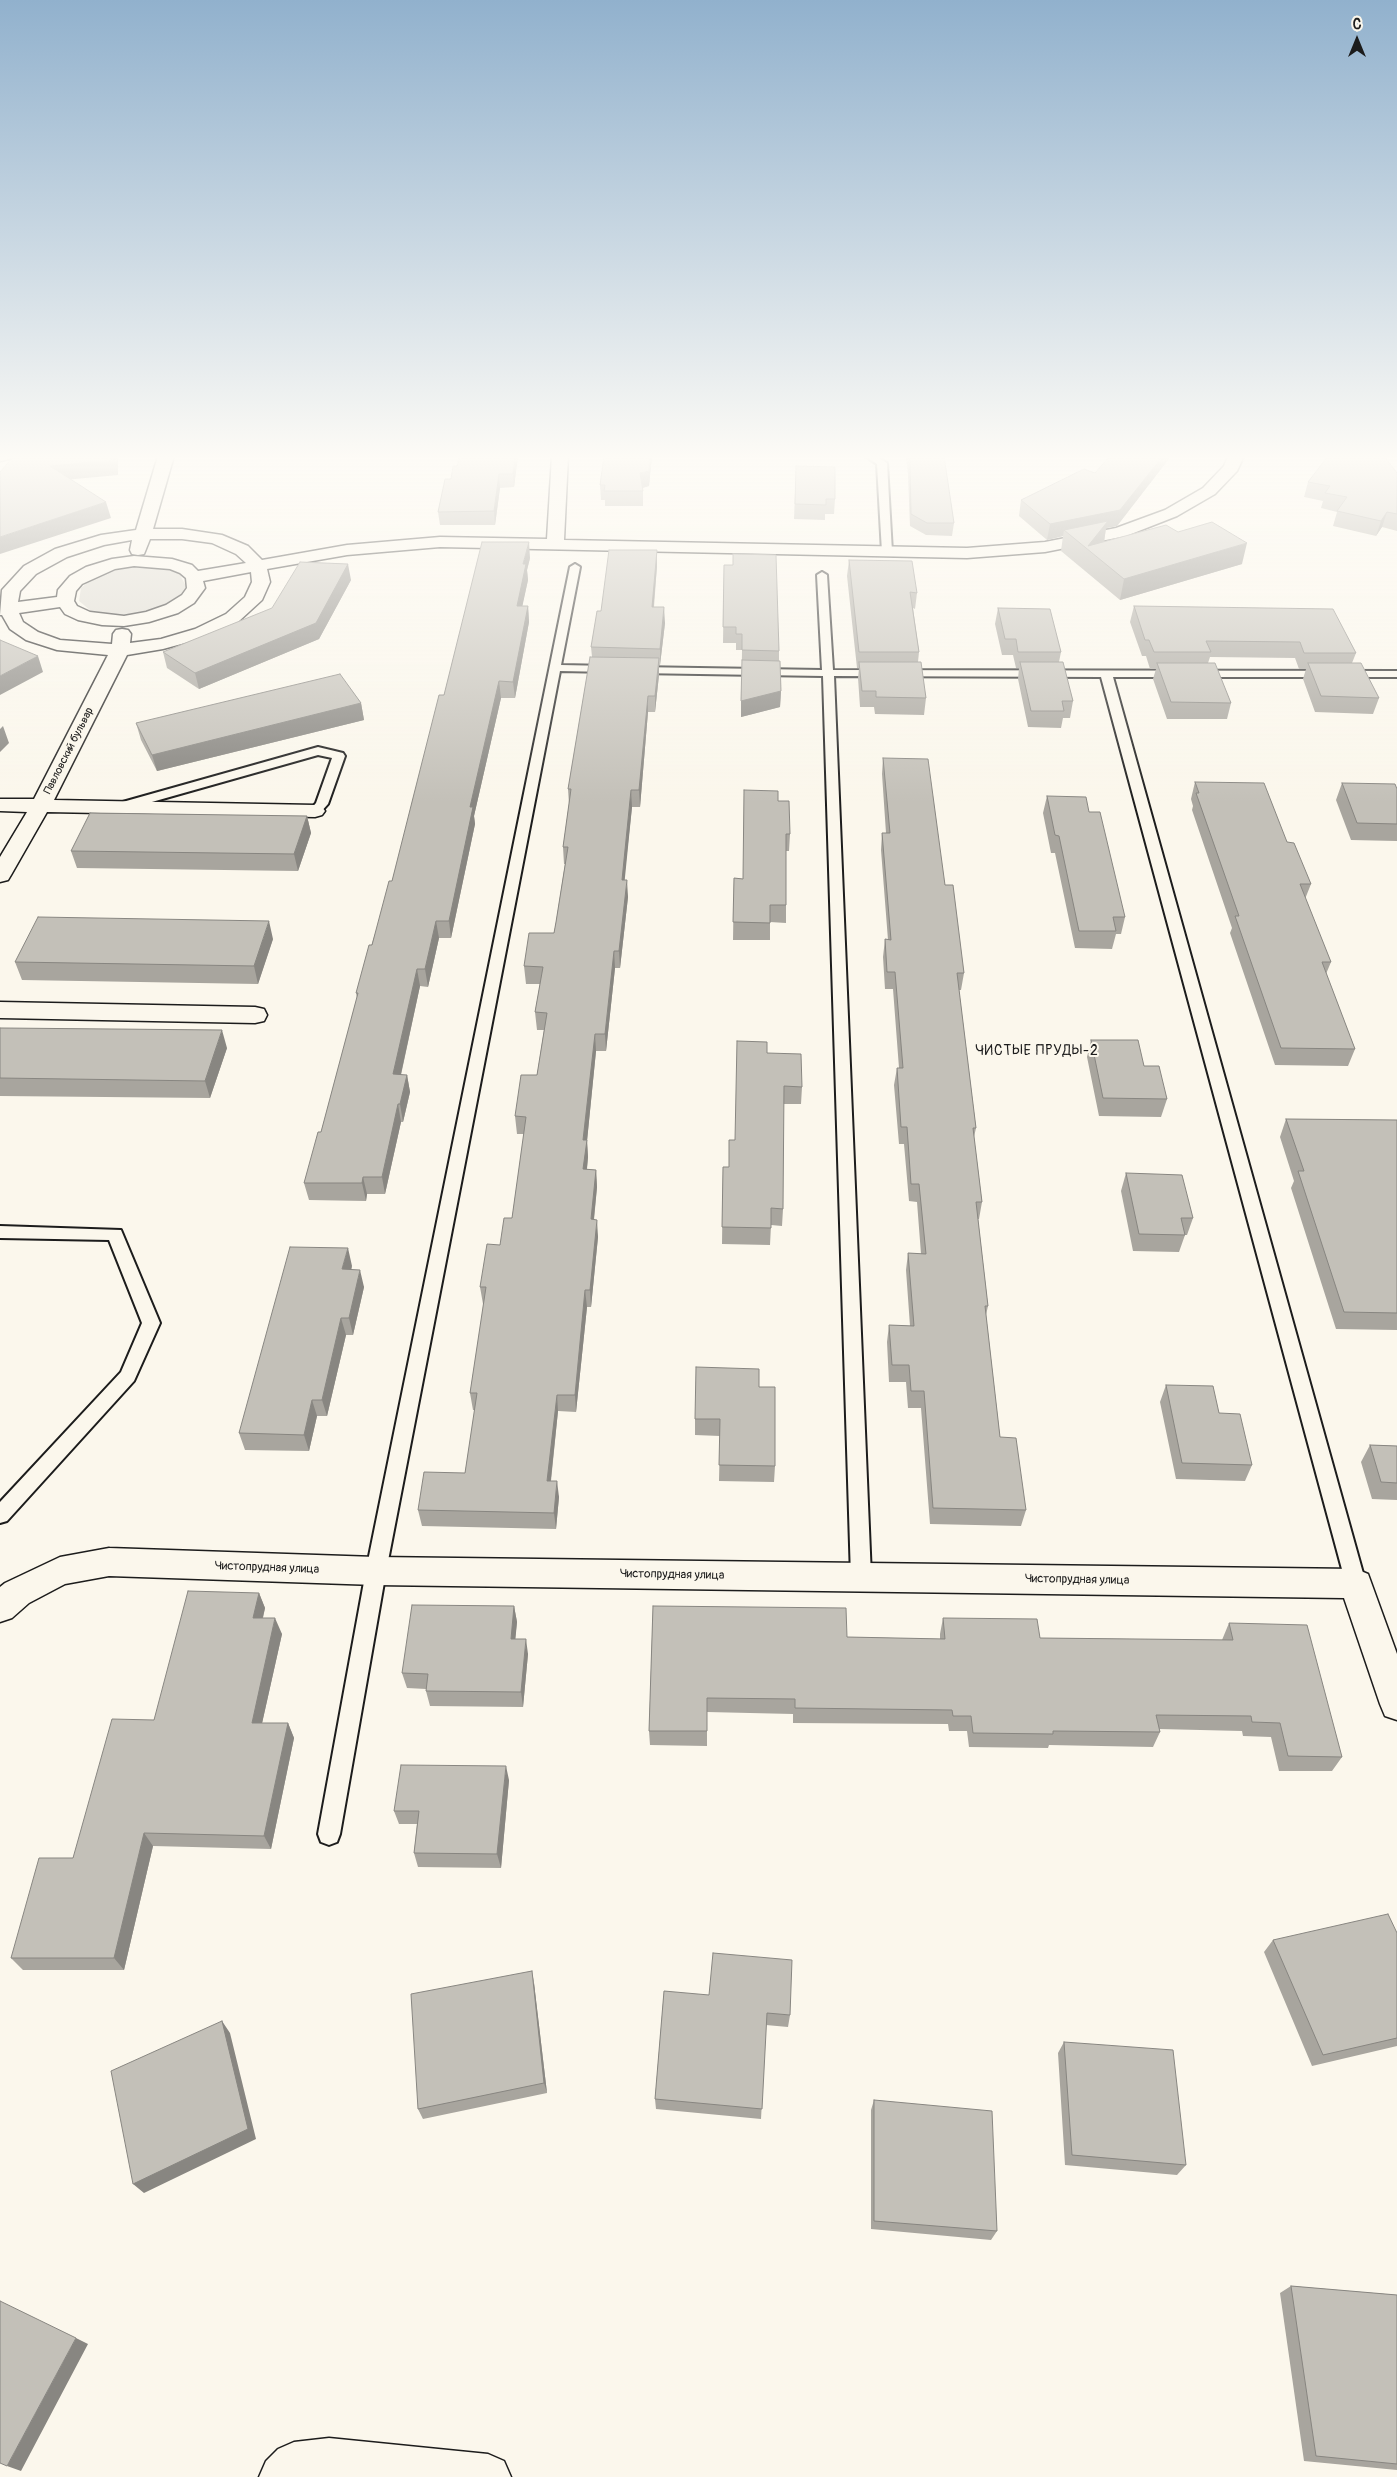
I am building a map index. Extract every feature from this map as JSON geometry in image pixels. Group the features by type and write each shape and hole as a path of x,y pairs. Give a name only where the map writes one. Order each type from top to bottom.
{"street":[{"path":"4,610 11,590 28,572"},
{"path":"91,572 76,580 67,590 65,601 71,610 84,616 102,620 124,621 149,617 172,609 188,599 196,588 194,577 189,572"},
{"path":"194,577 223,572"},
{"path":"4,610 16,624 32,636 57,645 120,650 178,640 201,633 232,618 253,600 261,582 259,572"},
{"path":"4,610 65,601"},
{"name":"Павловский бульвар","path":"0,875 40,807 120,650 124,621"},
{"path":"0,805 315,812"},
{"path":"0,1010 255,1015"},
{"name":"Чистопрудная улица","path":"0,1608 17,1593 60,1571 109,1562 376,1571 1356,1584"},
{"path":"1356,1584 1397,1704"},
{"path":"282,2477 294,2465 329,2461 488,2477"}],"lane":[{"path":"329,1834 376,1571 574,572"},
{"path":"822,575 828,673 861,1577"},
{"path":"555,668 828,673 1397,674"},
{"path":"1106,673 1356,1584"},
{"path":"113,808 318,751 339,756 322,804 315,812"},
{"path":"0,1232 115,1234 151,1323 128,1376 0,1515"}],"shaded area":[{"path":"109,572 172,572 180,575 186,586 184,593 169,605 129,615 115,616 91,611 79,601 81,588 88,582"}],"building":[{"path":"294,572 344,572 316,623 195,673 163,652 272,608"},
{"path":"475,572 524,572 517,606 528,606 513,682 499,681 470,807 473,807 449,921 436,921 425,969 417,969 393,1074 407,1075 400,1104 398,1104 382,1177 363,1177 362,1183 304,1183 318,1132 321,1132 369,945 372,945 389,881 392,881 439,695 444,695"},
{"path":"606,572 655,572 652,607 664,607 660,649 591,647 597,611 601,611"},
{"path":"724,572 777,572 779,651 742,650 742,634 736,634 736,627 723,627"},
{"path":"850,572 914,572 917,593 910,592 919,652 859,652"},
{"path":"1115,572 1149,572 1124,579"},
{"path":"1134,606 1333,609 1356,653 1304,653 1300,642 1206,641 1211,652 1154,652 1149,640 1145,640"},
{"path":"998,608 1050,609 1061,652 1018,652 1016,639 1005,639"},
{"path":"0,640 38,656 0,676"},
{"path":"590,657 659,658 655,696 648,696 639,790 631,790 622,880 627,880 619,951 614,951 605,1034 595,1034 583,1140 587,1140 583,1169 596,1170 591,1219 597,1220 590,1290 585,1290 575,1395 557,1395 547,1481 557,1481 554,1513 418,1510 424,1472 465,1473 477,1393 470,1393 486,1287 480,1287 487,1244 500,1245 504,1218 512,1218 526,1117 515,1116 521,1075 537,1075 547,1013 535,1012 543,967 524,966 529,933 554,933 568,847 563,847 571,789 568,789"},
{"path":"742,660 780,661 781,691 741,701"},
{"path":"859,662 921,662 926,698 876,697 876,691 862,691"},
{"path":"1020,662 1063,662 1073,701 1062,701 1064,711 1031,711"},
{"path":"1157,663 1215,663 1231,703 1171,702"},
{"path":"1308,663 1361,663 1379,698 1321,696"},
{"path":"340,674 361,703 152,755 136,723"},
{"path":"883,758 928,759 945,885 953,885 964,973 957,973 976,1128 973,1128 982,1202 976,1202 988,1306 985,1306 1000,1437 1016,1438 1026,1510 933,1508 924,1391 911,1391 909,1365 892,1365 889,1325 914,1326 908,1253 926,1254 919,1184 911,1184 907,1127 901,1127 897,1068 903,1068 895,972 887,972 885,939 891,940 882,833 890,833"},
{"path":"1195,782 1264,783 1287,842 1294,843 1311,884 1300,884 1331,962 1322,962 1355,1049 1281,1048 1235,916 1239,916 1196,793 1199,793"},
{"path":"1342,783 1395,784 1397,789 1397,824 1357,823"},
{"path":"744,790 778,791 778,801 789,801 790,834 786,834 786,905 770,905 770,923 733,922 734,878 743,879"},
{"path":"1047,796 1086,797 1089,812 1100,812 1125,917 1113,917 1116,931 1079,931 1059,836 1055,835"},
{"path":"90,813 307,816 294,854 71,851"},
{"path":"38,917 269,921 254,966 15,962"},
{"path":"0,1028 222,1030 205,1081 0,1078"},
{"path":"1091,1040 1138,1040 1144,1066 1159,1066 1167,1099 1103,1098"},
{"path":"737,1041 767,1042 767,1053 801,1054 802,1087 784,1086 783,1209 771,1208 771,1228 722,1227 723,1167 729,1167 729,1140 735,1140"},
{"path":"1286,1119 1397,1120 1397,1313 1344,1312 1298,1171 1304,1171"},
{"path":"1126,1173 1182,1175 1193,1218 1181,1218 1185,1235 1139,1234"},
{"path":"290,1247 348,1248 342,1269 360,1270 349,1318 341,1318 322,1400 312,1400 304,1435 239,1433"},
{"path":"696,1367 759,1369 759,1387 775,1387 775,1466 719,1465 720,1419 695,1419"},
{"path":"1166,1385 1213,1386 1219,1413 1240,1414 1252,1465 1182,1463"},
{"path":"1370,1445 1397,1446 1397,1483 1381,1482"},
{"path":"188,1591 259,1593 253,1618 275,1618 252,1723 288,1723 264,1836 144,1833 114,1958 11,1958 39,1858 73,1858 112,1719 154,1720"},
{"path":"412,1605 514,1606 511,1639 526,1639 521,1692 426,1691 428,1674 402,1673"},
{"path":"653,1606 846,1608 847,1637 945,1639 943,1618 1037,1619 1040,1638 1233,1640 1229,1623 1307,1625 1342,1757 1288,1756 1280,1723 1252,1722 1251,1716 1156,1715 1160,1732 1053,1731 1053,1734 973,1733 971,1716 953,1716 952,1710 795,1708 795,1699 707,1698 707,1731 649,1731"},
{"path":"401,1765 506,1766 497,1854 414,1853 419,1811 394,1811"},
{"path":"1388,1914 1397,1933 1397,2038 1323,2055 1273,1940"},
{"path":"713,1953 792,1960 790,2015 767,2013 762,2109 655,2099 664,1991 709,1995"},
{"path":"532,1971 544,2083 418,2109 411,1994"},
{"path":"222,2021 248,2129 133,2184 111,2071"},
{"path":"1064,2042 1173,2050 1186,2165 1072,2155"},
{"path":"874,2100 992,2111 997,2231 874,2221"},
{"path":"1291,2286 1397,2295 1397,2464 1316,2456"},
{"path":"0,2301 76,2338 7,2466 0,2463"}],"district":[{"name":"ЧИСТЫЕ ПРУДЫ-2","path":"1037,1051"}]}
